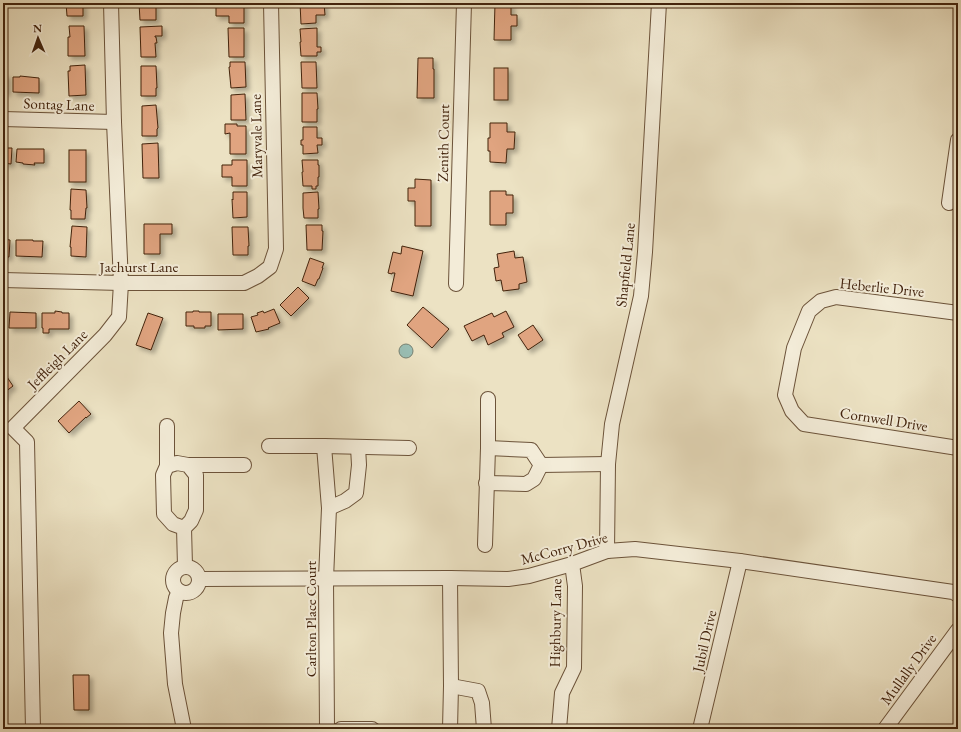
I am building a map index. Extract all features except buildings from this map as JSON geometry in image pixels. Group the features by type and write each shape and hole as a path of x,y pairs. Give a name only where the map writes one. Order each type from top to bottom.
{"street":[{"name":"Jeffleigh Lane","path":"33,729 27,442 8,428 105,335 119,317 121,283 114,122 111,3"},
{"name":"Maryvale Lane","path":"270,267 276,249 271,3"},
{"name":"Zenith Court","path":"456,284 464,3"},
{"name":"Shapfield Lane","path":"607,551 608,464 612,424 641,296 646,244 658,3"},
{"name":"Sontag Lane","path":"3,119 114,122"},
{"path":"949,203 958,140"},
{"name":"Jachurst Lane","path":"3,280 121,283 244,283 258,276 270,267"},
{"name":"Heberlie Drive","path":"804,424 792,411 785,395 794,348 809,311 821,301 836,297 958,313"},
{"path":"485,544 488,400"},
{"name":"Cornwell Drive","path":"804,424 958,448"},
{"path":"167,426 167,466 163,475 164,514 173,524 184,528"},
{"path":"269,446 409,448"},
{"name":"Carlton Place Court","path":"324,446 328,508 326,578 327,729"},
{"path":"328,508 345,501 356,493 358,447"},
{"path":"488,448 531,450 540,465"},
{"path":"167,466 178,463 188,465 244,465"},
{"path":"540,465 608,464"},
{"path":"185,566 184,528 191,521 196,510 196,475 188,465"},
{"path":"486,483 526,484 534,479 540,465"},
{"name":"McCorry Drive","path":"200,579 508,579 528,576 572,564 607,551 635,549 740,561 953,592 958,595"},
{"name":"Jubil Drive","path":"700,729 740,561"},
{"name":"Highbury Lane","path":"559,729 562,693 574,668 575,586 572,564"},
{"path":"185,566 189,566 196,571 200,579 198,587 190,593 179,591 174,586 173,582 173,577 177,570 185,566"},
{"path":"450,578 452,686 450,729"},
{"path":"179,591 173,613 172,633 174,684 184,729"},
{"name":"Mullally Drive","path":"885,729 958,630"},
{"path":"452,686 478,691 482,703 484,729"},
{"path":"341,729 372,729"}],"water":[{"path":"403,344 409,344 413,348 413,354 409,358 403,358 399,354 399,348"}]}
